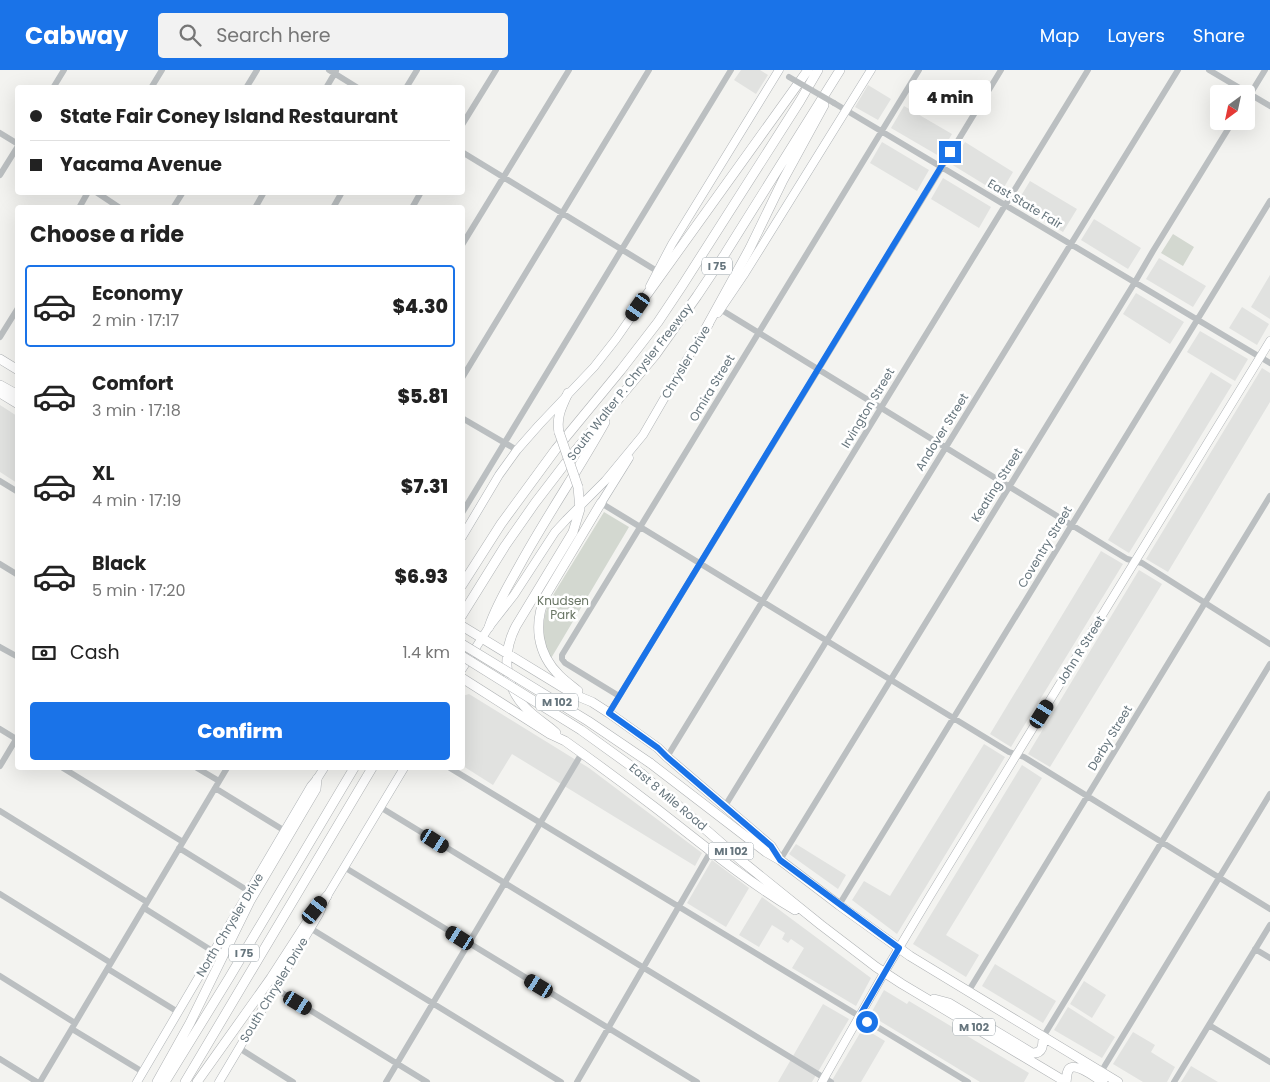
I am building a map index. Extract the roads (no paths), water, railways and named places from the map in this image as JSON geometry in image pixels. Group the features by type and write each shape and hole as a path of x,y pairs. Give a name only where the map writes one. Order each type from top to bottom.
{"highway":[{"path":"638,307 808,70"},
{"name":"I 75","path":"465,580 550,456 637,350 678,294 818,70"},
{"name":"South Walter P. Chrysler Freeway","path":"465,609 524,518 571,456 656,354 697,296 840,70"},
{"path":"706,328 750,248 783,180 825,105 829,88"},
{"path":"0,359 15,369"},
{"path":"0,366 15,370"},
{"path":"0,385 15,393"},
{"path":"0,393 15,402"},
{"path":"568,393 558,415 558,425 578,487 579,515 573,532 510,638 506,665 514,691 530,712 565,741 772,896 821,926"},
{"path":"489,627 494,610 505,590 614,404"},
{"path":"601,503 546,595 540,613 538,630 542,650 548,662 564,680 658,748 771,846 780,860"},
{"path":"465,628 576,695 595,703"},
{"name":"East 8 Mile Road","path":"465,646 588,721 650,763"},
{"name":"East 8 Mile Road","path":"465,658 582,730 642,774 743,862 821,926 884,973"},
{"path":"465,680 550,734 565,741"},
{"path":"465,688 481,690"},
{"name":"MI 102","path":"650,763 766,852 780,860"},
{"name":"I 75","path":"165,1082 230,978 353,770"},
{"name":"I 75","path":"185,1082 371,770"},
{"path":"157,1082 190,1023 250,902 316,788 320,771"},
{"name":"M 102","path":"780,860 899,948 968,992 1118,1082"},
{"path":"197,1082 271,978 315,910 327,896"},
{"name":"M 102","path":"884,973 1066,1082"},
{"path":"924,997 949,1003 1032,1053 1041,1050 1043,1037"},
{"path":"1066,1082 1068,1071 1075,1066 1103,1082"}],"main road":[{"path":"465,532 499,475 517,450 539,424 594,367 638,307 672,244 778,70"},
{"name":"Chrysler Drive","path":"482,638 514,595 555,532 605,481 643,435 706,328 745,273 871,70"},
{"name":"John R Street","path":"826,1081 859,1017 899,948 1270,341"},
{"path":"601,503 643,435"},
{"path":"465,664 482,638"},
{"name":"South Chrysler Drive","path":"218,1082 403,770"},
{"name":"North Chrysler Drive","path":"137,1082 320,771"}],"street":[{"path":"55,85 64,70"},
{"path":"153,85 162,70"},
{"path":"248,85 257,70"},
{"path":"408,85 417,70"},
{"path":"465,120 496,70"},
{"path":"465,240 569,70"},
{"path":"465,373 649,70"},
{"path":"465,508 731,70"},
{"name":"East State Fair","path":"778,70 1270,363"},
{"name":"Omira Street","path":"619,696 565,663 562,657 919,70"},
{"path":"609,713 1001,70"},
{"name":"Irvington Street","path":"667,757 1088,70"},
{"name":"Andover Street","path":"725,806 1178,70"},
{"path":"1209,70 1230,85"},
{"path":"1255,86 1265,70"},
{"path":"327,85 334,71 354,85"},
{"path":"1255,101 1270,106"},
{"name":"Keating Street","path":"780,860 1228,130"},
{"path":"0,133 15,143"},
{"path":"0,175 15,150"},
{"path":"465,154 657,271"},
{"path":"100,195 116,205"},
{"name":"Coventry Street","path":"839,905 1270,201"},
{"path":"720,309 1127,559 1142,563 1270,644"},
{"path":"0,337 15,313"},
{"path":"465,420 517,450"},
{"path":"0,481 15,490"},
{"name":"Derby Street","path":"968,992 1270,496"},
{"path":"601,503 1009,752 1024,757 1270,908"},
{"path":"0,564 15,573"},
{"path":"0,646 15,655"},
{"path":"1043,1037 1270,664"},
{"path":"0,729 15,737"},
{"path":"0,766 15,741"},
{"path":"386,1082 582,753"},
{"path":"66,770 183,842"},
{"path":"200,770 219,781"},
{"path":"0,1059 39,1082 227,770"},
{"path":"453,770 968,1082"},
{"path":"215,788 285,831"},
{"path":"1101,1072 1270,794"},
{"path":"380,807 826,1081"},
{"path":"0,812 146,905 214,952"},
{"path":"179,848 250,892"},
{"path":"576,1082 711,851"},
{"path":"344,867 697,1082"},
{"path":"0,894 178,1012"},
{"path":"1174,1082 1270,925"},
{"path":"310,928 562,1082"},
{"path":"1255,949 1270,958"},
{"path":"0,976 143,1072"},
{"path":"274,988 427,1082"},
{"path":"1209,1025 1270,1062"},
{"path":"239,1048 293,1082"}],"park label":[{"name":"Knudsen Park","path":"563,608"}]}
